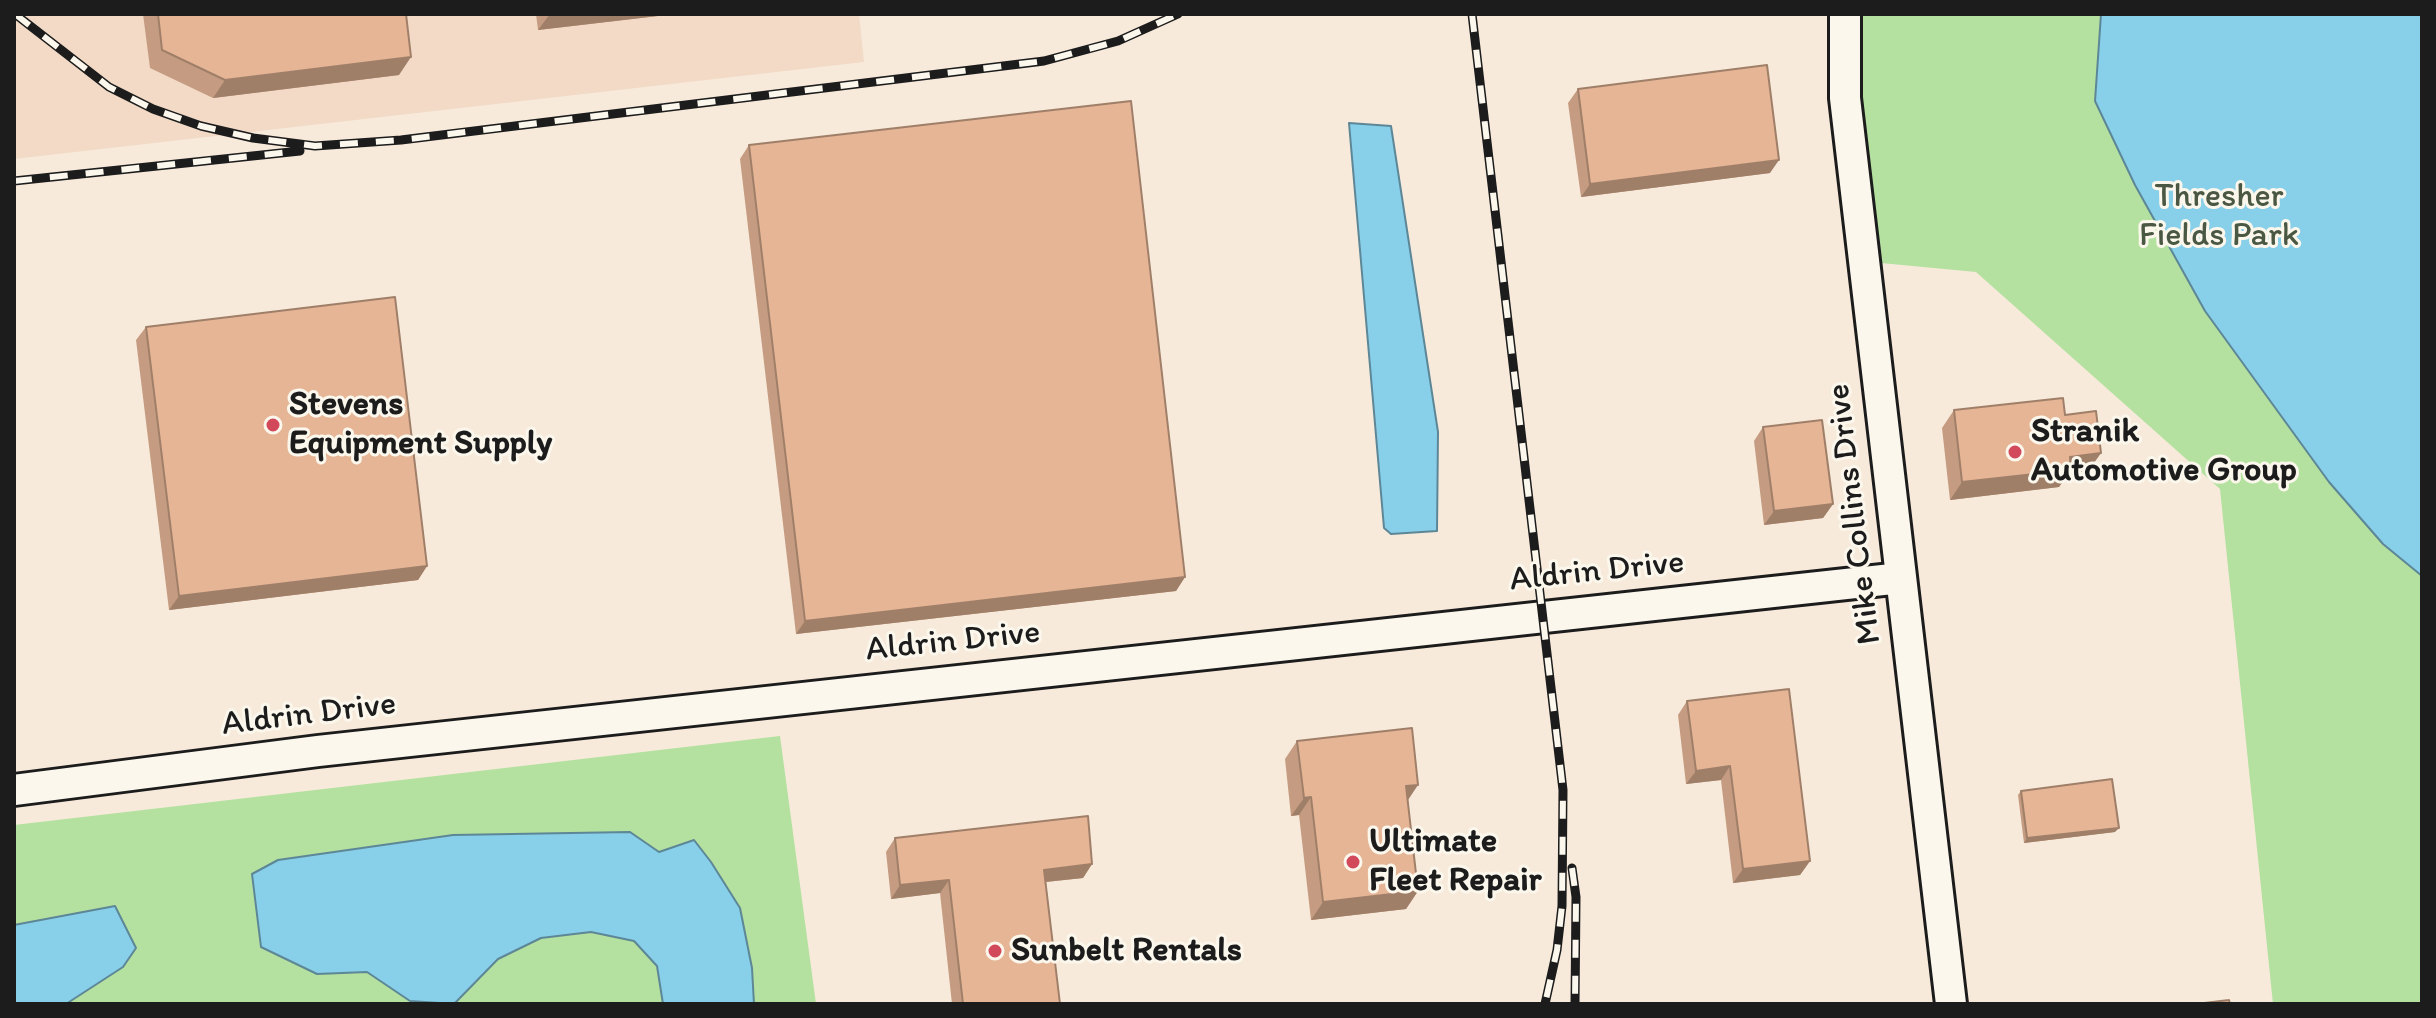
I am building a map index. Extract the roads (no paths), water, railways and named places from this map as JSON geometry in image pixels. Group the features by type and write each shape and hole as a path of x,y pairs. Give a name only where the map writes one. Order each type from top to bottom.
{"street":[{"name":"Mike Collins Drive","path":"1845,14 1845,98 1951,1004"},
{"name":"Aldrin Drive","path":"14,790 349,748 1901,578"}],"water":[{"path":"2101,14 2422,14 2422,576 2383,544 2329,482 2205,311 2135,185 2095,101"},
{"path":"1349,123 1391,126 1438,432 1437,531 1391,534 1384,528"},
{"path":"630,832 659,852 694,840 711,862 740,908 752,968 754,1004 663,1004 657,966 634,941 591,932 541,938 498,959 454,1004 410,1001 367,972 317,974 261,947 252,874 278,860 453,835"},
{"path":"115,906 136,948 123,967 66,1004 14,1004 14,925"}],"railway":[{"path":"15,14 109,87 153,109 201,126 253,138 315,146 401,140 1044,61 1118,41 1178,14"},
{"path":"1472,14 1563,790 1562,906 1557,950 1545,1004"},
{"path":"14,181 300,151"},
{"path":"1572,868 1576,897 1575,1004"}],"place":[{"name":"Stevens Equipment Supply","path":"273,425"},
{"name":"Stranik Automotive Group","path":"2015,452"},
{"name":"Ultimate Fleet Repair","path":"1353,862"},
{"name":"Sunbelt Rentals","path":"995,951"}],"park label":[{"name":"Thresher Fields Park","path":"2219,216"}]}
